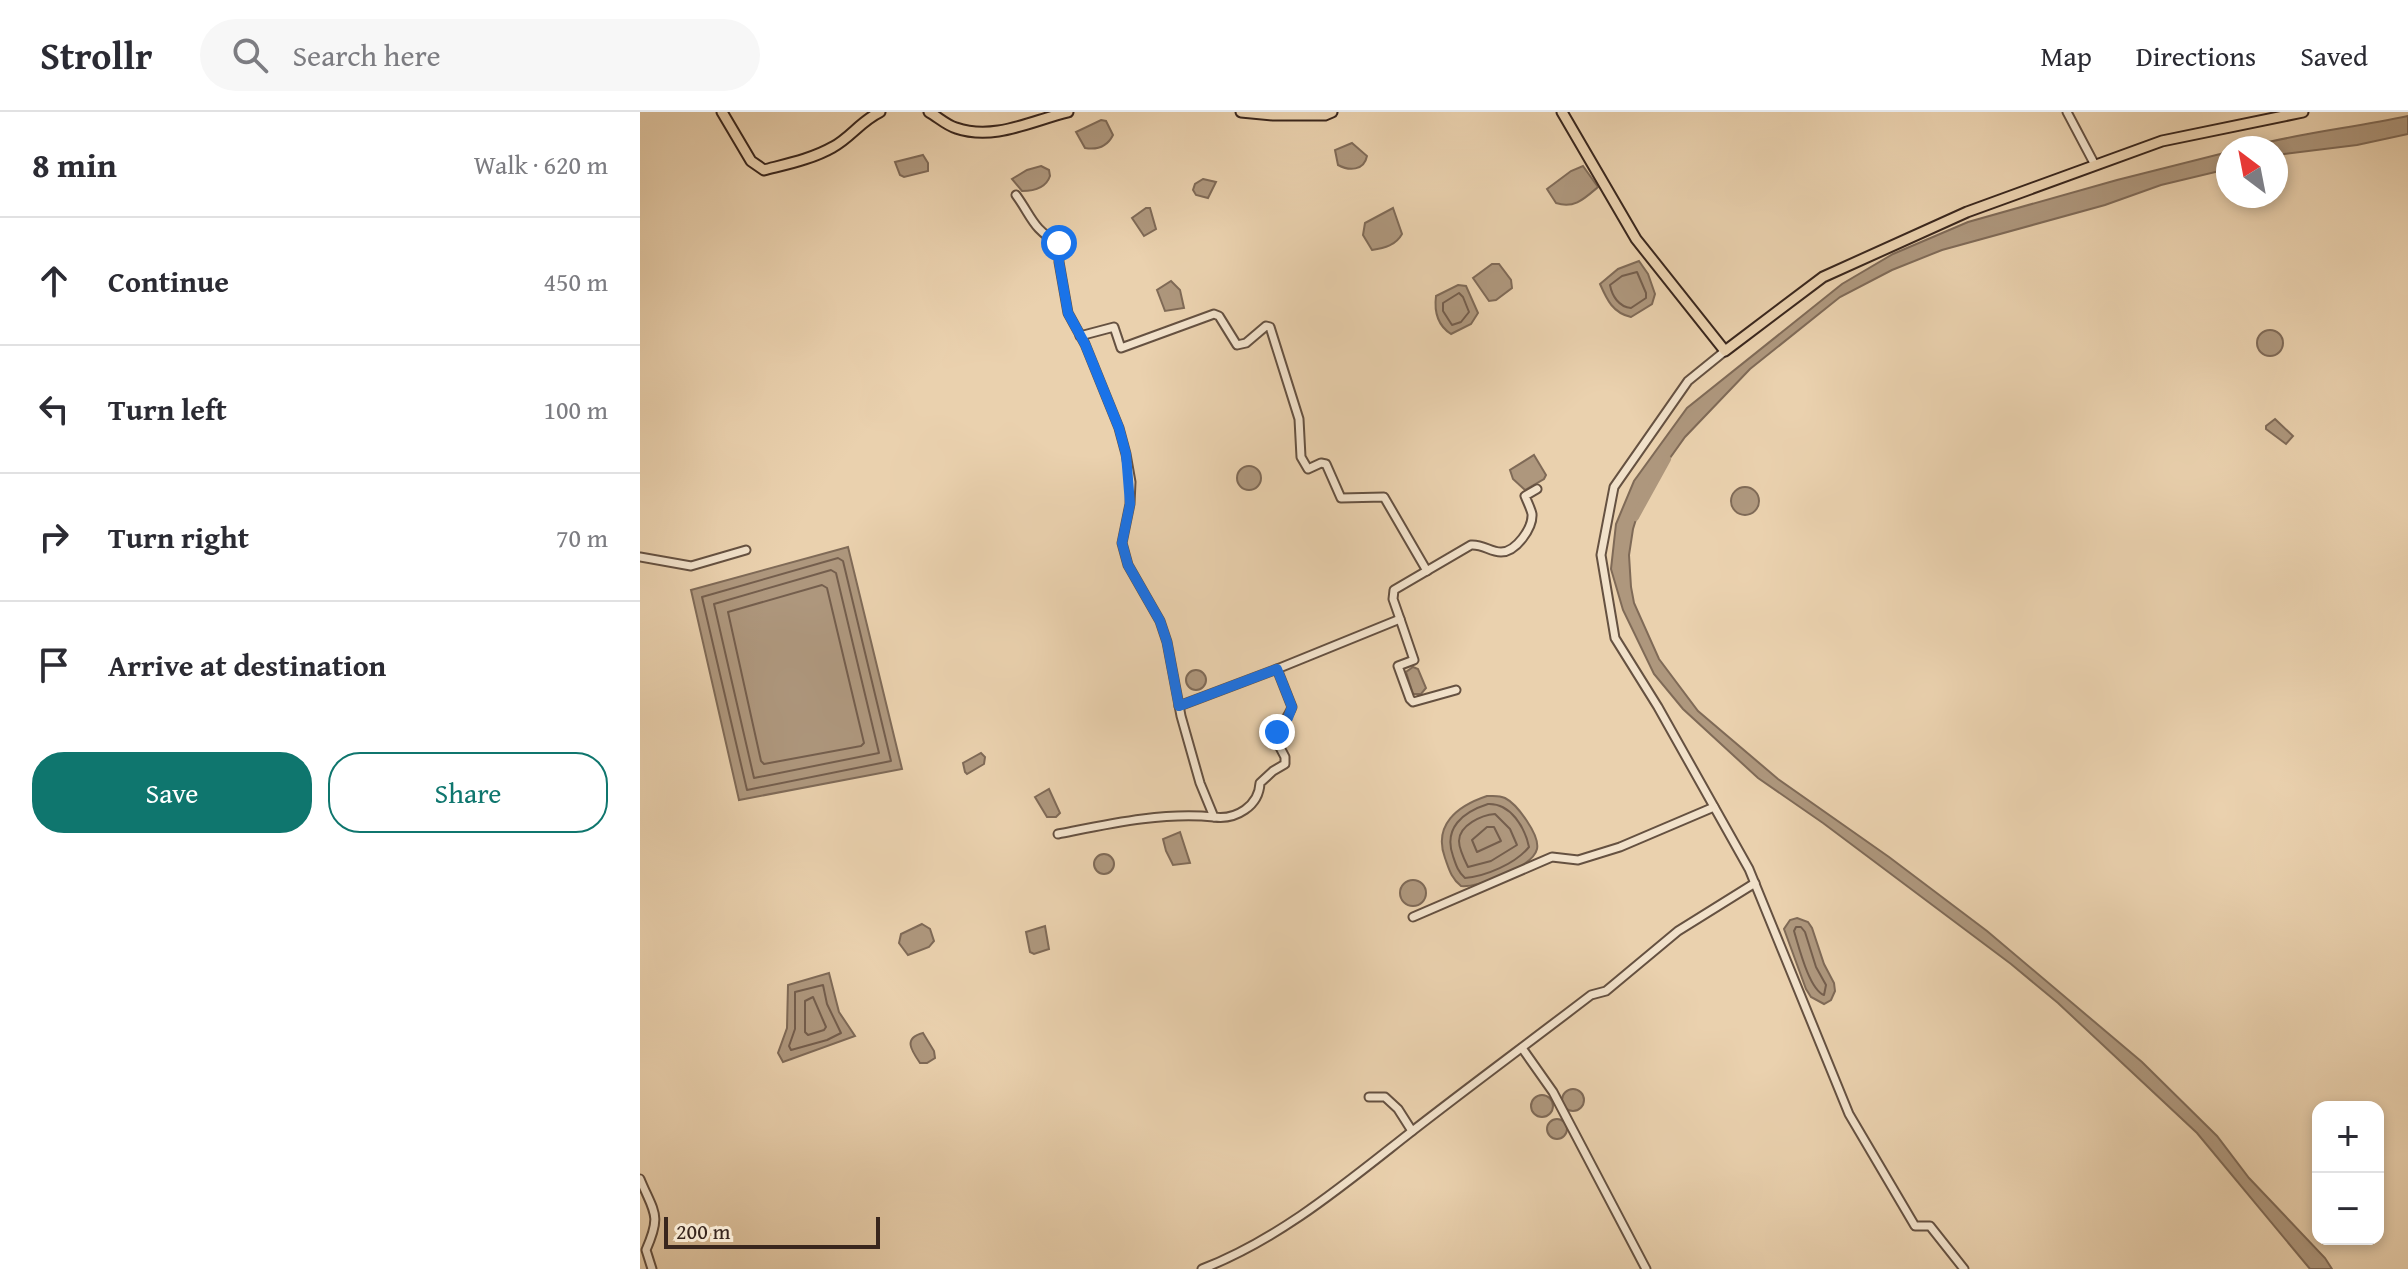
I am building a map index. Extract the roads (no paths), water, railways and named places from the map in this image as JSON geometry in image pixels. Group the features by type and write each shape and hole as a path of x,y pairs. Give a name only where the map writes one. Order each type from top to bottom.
{"main road":[{"path":"722,112 751,161 764,170 834,147 854,128 880,112"},
{"path":"929,112 953,128 979,133 1010,130 1068,112"},
{"path":"1241,112 1273,115 1325,115 1332,112"},
{"path":"1562,112 1636,239 1725,351 1823,277 1967,212 2162,141 2303,112"}],"street":[{"path":"2067,112 2095,165"},
{"path":"1016,195 1037,231 1059,243 1059,262 1068,313 1119,428 1131,482 1122,543 1128,565 1160,621 1200,783 1214,817"},
{"path":"1080,336 1114,327 1121,348 1214,314 1219,316 1237,345 1246,343 1266,326 1270,327 1299,419 1301,457 1308,469 1326,464 1344,499 1373,495 1384,497 1427,571"},
{"path":"1725,351 1688,381 1614,487 1601,555 1615,638 1658,707 1755,883 1849,1114 1915,1226 1930,1226 1964,1269"},
{"path":"1456,690 1413,702 1410,699 1398,666 1414,660 1393,599 1394,590 1471,545 1480,544 1501,553 1512,550 1526,532 1532,515 1525,496 1537,489"},
{"path":"640,557 691,566 746,550"},
{"path":"1179,706 1400,619"},
{"path":"1058,834 1137,820 1225,818 1255,803 1260,783 1285,764 1285,757 1275,738 1292,707 1277,669"},
{"path":"1413,917 1552,857 1578,860 1620,847 1714,807"},
{"path":"1202,1269 1271,1236 1591,995 1606,991 1678,931 1755,883"},
{"path":"1522,1048 1553,1092 1646,1269"},
{"path":"1369,1097 1385,1097 1398,1109 1412,1131"},
{"path":"640,1179 656,1218 656,1227 646,1250 652,1269"}],"water":[{"path":"2408,116 2408,134 2357,145 2288,154 2288,137"},
{"path":"1101,120 1106,121 1113,135 1101,147 1085,148 1076,132"},
{"path":"1352,143 1367,156 1363,165 1347,168 1338,165 1335,150"},
{"path":"923,155 928,171 904,177 900,175 895,162"},
{"path":"2216,155 2216,172 2161,185 2105,205 1942,250 1892,270 1840,297 1750,369 1685,437 1660,472 1642,500 1633,529 1629,555 1634,603 1659,659 1698,711 1778,779 1987,931 2142,1062 2217,1136 2249,1178 2332,1269 2310,1269 2197,1133 2058,1003 1823,823 1758,778 1683,709 1654,674 1623,610 1611,569 1616,524 1634,481 1687,408 1842,284 1893,254 1968,222"},
{"path":"1041,166 1049,170 1050,176 1039,188 1022,191 1012,179 1027,170"},
{"path":"1583,166 1598,187 1574,204 1556,203 1547,189"},
{"path":"1203,179 1216,182 1208,198 1196,195 1193,190 1195,184"},
{"path":"1150,208 1156,229 1144,236 1132,218"},
{"path":"1393,208 1402,234 1390,245 1372,250 1363,235 1365,223"},
{"path":"1639,261 1648,274 1655,294 1652,304 1631,317 1615,309 1600,284 1618,269"},
{"path":"1492,264 1499,264 1511,280 1512,288 1496,300 1489,301 1473,278"},
{"path":"1171,281 1180,290 1184,308 1165,311 1157,290"},
{"path":"1458,285 1466,286 1478,313 1471,324 1451,334 1442,327 1438,318 1436,296"},
{"path":"2270,330 2279,334 2283,343 2279,352 2270,356 2261,352 2257,343 2261,334"},
{"path":"2275,419 2293,436 2286,444 2266,429"},
{"path":"1534,455 1546,475 1525,490 1513,479 1510,470"},
{"path":"1249,466 1257,470 1261,478 1257,486 1249,490 1241,486 1237,478 1241,470"},
{"path":"1745,487 1755,491 1759,501 1755,511 1745,515 1735,511 1731,501 1735,491"},
{"path":"848,547 902,769 739,800 691,590"},
{"path":"1413,667 1418,669 1426,688 1421,694 1413,694 1406,672"},
{"path":"1192,670 1200,670 1206,680 1200,690 1192,690 1186,684 1186,676"},
{"path":"981,753 985,757 984,764 967,774 963,763"},
{"path":"1049,789 1060,813 1056,817 1047,817 1035,797"},
{"path":"1487,796 1503,797 1510,801 1527,820 1537,849 1526,863 1504,875 1479,884 1461,886 1448,866 1442,836 1450,818 1457,811"},
{"path":"1180,832 1190,863 1173,865 1163,839"},
{"path":"1104,854 1111,857 1114,864 1111,871 1104,874 1097,871 1094,864 1097,857"},
{"path":"1413,880 1422,884 1426,893 1422,902 1413,906 1404,902 1400,893 1404,884"},
{"path":"1797,918 1808,922 1812,928 1834,983 1831,1000 1824,1004 1811,997 1806,989 1784,929 1790,920"},
{"path":"922,924 930,929 934,941 929,947 908,955 899,943 901,934"},
{"path":"1045,926 1049,949 1034,954 1030,952 1026,932"},
{"path":"829,973 839,1012 855,1036 783,1062 778,1053 787,1028 788,985"},
{"path":"923,1033 935,1058 927,1063 920,1063 911,1045 913,1038"},
{"path":"1573,1089 1584,1100 1573,1111 1562,1100"},
{"path":"1542,1095 1550,1098 1553,1106 1550,1114 1542,1117 1534,1114 1531,1106 1534,1098"},
{"path":"1557,1119 1564,1122 1567,1129 1564,1136 1557,1139 1550,1136 1547,1129 1550,1122"}],"waterway":[{"path":"1635,517 1667,459"}]}
